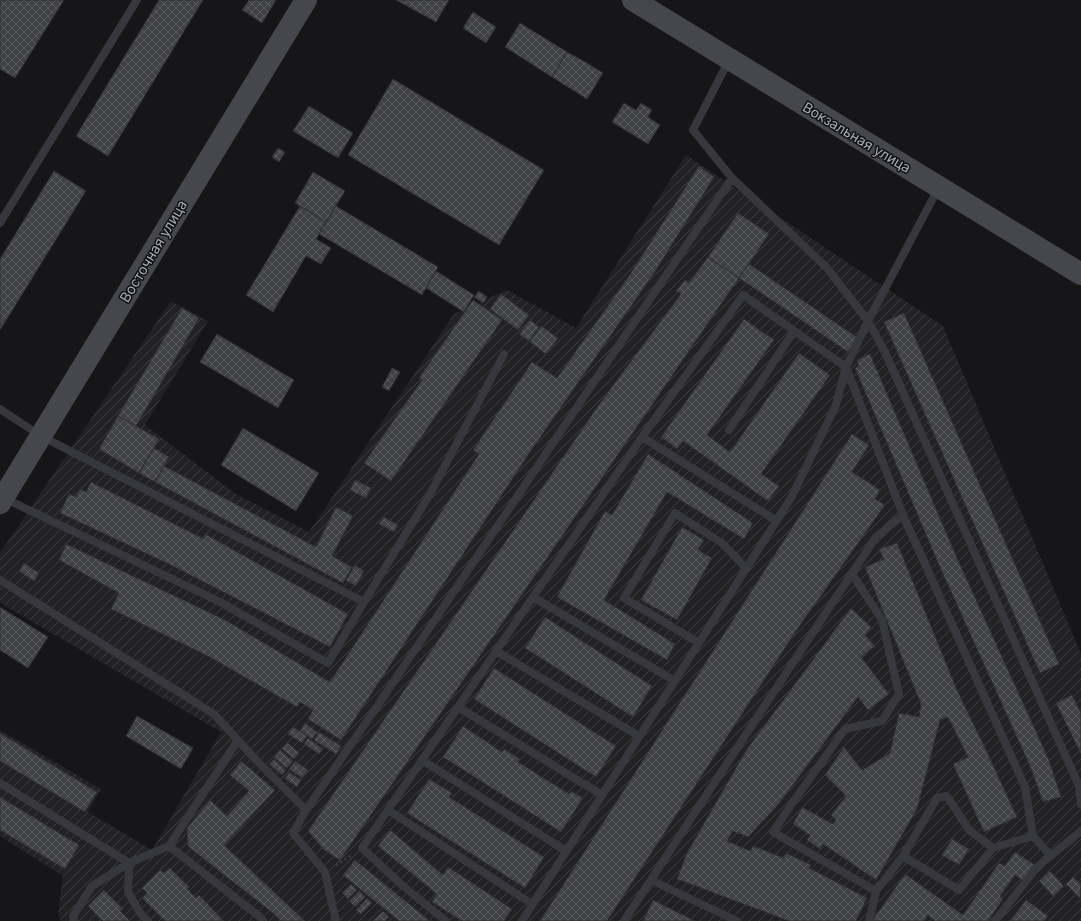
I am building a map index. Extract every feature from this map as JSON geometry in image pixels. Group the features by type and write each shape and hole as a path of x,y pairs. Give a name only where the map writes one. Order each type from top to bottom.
{"street":[{"name":"Восточная улица","path":"2,500 306,0"},
{"name":"Вокзальная улица","path":"633,0 1081,274"}],"lane":[{"path":"0,223 137,0"},
{"path":"730,59 693,130 732,178 827,268 868,321 884,350 1079,786 1081,804"},
{"path":"336,921 325,872 293,833 306,810 732,178"},
{"path":"522,921 791,498 836,405 846,368 868,321 939,187"},
{"path":"446,921 403,886 362,848 642,437 743,295 846,368 903,515 1024,787 1033,836 1051,856"},
{"path":"729,430 794,331"},
{"path":"2,500 220,602 328,663 430,494 504,354"},
{"path":"0,409 40,436 364,602"},
{"path":"642,437 776,521"},
{"path":"699,643 624,598 675,513 722,543 746,568"},
{"path":"624,921 876,537 903,515"},
{"path":"852,574 882,620 899,694 882,721 844,729 773,832 876,891"},
{"path":"0,580 214,714 306,810"},
{"path":"533,597 675,681"},
{"path":"496,651 640,736"},
{"path":"458,707 602,795"},
{"path":"74,921 73,916 92,886 129,863 170,846 238,740"},
{"path":"422,760 566,851"},
{"path":"0,783 129,863"},
{"path":"869,921 876,891 903,856 937,798 947,796 969,830 993,848"},
{"path":"388,810 532,904"},
{"path":"995,921 1037,867 1081,831"},
{"path":"903,856 959,890 993,848 1033,836"},
{"path":"170,846 260,917 263,921"},
{"path":"129,863 128,892 140,913 148,921"},
{"path":"651,880 737,921"}],"path":[{"path":"325,872 362,848"}],"shaded area":[{"path":"686,155 943,326 1081,654 1081,921 61,921 58,914 63,876 0,836 0,730 101,789 88,812 152,850 221,732 0,603 0,553 171,301 208,321 145,425 236,494 309,532 454,314 507,290 576,328"}],"building":[{"path":"0,0 64,0 15,78 0,69"},
{"path":"159,0 203,0 108,156 76,136"},
{"path":"249,0 276,0 262,23 242,10"},
{"path":"396,0 449,0 436,22"},
{"path":"473,12 496,27 486,43 463,28"},
{"path":"520,23 567,52 552,77 505,47"},
{"path":"567,52 603,73 587,99 552,77"},
{"path":"393,79 544,170 499,245 348,155"},
{"path":"624,103 636,110 641,103 652,110 648,117 660,125 648,144 612,122"},
{"path":"309,106 353,133 338,158 293,131"},
{"path":"278,148 285,152 279,162 272,157"},
{"path":"699,166 714,177 656,270 530,452 341,740 308,719 313,710 300,702 297,707 208,656 111,609 119,593 59,560 66,544 225,620 330,682 479,454 473,450 532,362 557,378 631,273"},
{"path":"54,171 86,191 0,330 0,259"},
{"path":"313,172 345,191 326,222 295,203"},
{"path":"300,206 326,222 316,239 331,248 321,264 306,256 273,312 246,295"},
{"path":"336,206 438,267 422,295 319,234"},
{"path":"738,213 769,234 739,278 708,257"},
{"path":"708,257 739,278 340,860 324,850 308,831 600,403 681,294 676,291 685,280 689,283"},
{"path":"749,264 858,338 848,352 739,278"},
{"path":"436,271 474,295 464,312 426,288"},
{"path":"479,291 487,297 483,303 474,297"},
{"path":"501,294 529,315 518,330 490,309"},
{"path":"473,300 502,320 391,481 364,463 422,380 419,378"},
{"path":"182,308 199,318 136,426 118,416"},
{"path":"904,313 1059,664 1040,673 884,322"},
{"path":"744,319 774,340 707,435 730,452 799,353 830,375 761,474 779,486 768,501 683,441 677,449 661,437"},
{"path":"530,320 539,327 529,341 519,334"},
{"path":"541,326 558,338 546,354 530,342"},
{"path":"217,334 294,380 278,408 200,362"},
{"path":"870,354 957,558 1049,760 1061,797 1043,802 1030,766 939,565 855,368 859,366 857,360"},
{"path":"392,368 400,372 389,391 382,387"},
{"path":"118,416 159,439 139,473 99,449"},
{"path":"243,428 319,473 296,511 221,465"},
{"path":"852,434 869,445 852,472 880,490 875,499 885,505 798,628 607,921 540,921"},
{"path":"154,448 169,457 155,482 139,473"},
{"path":"648,454 753,523 744,539 667,492 604,600 675,644 667,660 557,597 605,511 612,515"},
{"path":"164,466 316,547 336,507 353,516 332,556 352,567 343,583 155,482"},
{"path":"355,480 371,488 366,498 350,490"},
{"path":"91,482 204,539 205,534 348,614 330,647 171,565 60,513 69,494 76,497 80,489 86,492"},
{"path":"384,517 398,525 394,532 379,524"},
{"path":"682,527 704,540 698,550 712,558 677,620 641,600"},
{"path":"897,543 957,690 1017,817 984,832 953,764 968,757 948,717 940,720 917,809 876,880 823,844 820,849 807,840 810,835 793,824 802,807 833,824 836,820 831,815 846,796 825,775 844,747 862,770 890,753 899,713 919,717 921,704 865,567 884,559 879,549"},
{"path":"24,563 39,573 34,581 19,571"},
{"path":"355,565 364,571 356,586 346,580"},
{"path":"0,607 48,637 28,668 0,650"},
{"path":"851,608 871,627 865,635 875,646 861,657 889,694 868,710 858,697 778,805 748,837 733,831 727,841 750,851 753,846 784,858 786,853 811,865 809,868 867,898 856,921 789,921 677,879 687,853 747,749"},
{"path":"545,617 652,686 633,717 525,648"},
{"path":"494,668 616,746 596,777 474,699"},
{"path":"1072,695 1081,713 1081,754 1056,703"},
{"path":"137,716 193,748 181,769 126,736"},
{"path":"305,723 317,732 312,739 300,731"},
{"path":"463,726 502,752 504,749 520,759 518,762 569,794 571,791 583,798 561,832 443,757"},
{"path":"293,727 307,736 302,743 288,734"},
{"path":"319,732 341,746 336,754 314,740"},
{"path":"0,733 97,792 85,812 0,761"},
{"path":"308,738 323,749 319,754 304,744"},
{"path":"288,743 299,753 294,759 282,749"},
{"path":"280,750 293,761 287,768 274,758"},
{"path":"274,759 286,770 282,775 269,764"},
{"path":"241,761 275,790 224,845 305,921 281,921 273,913 188,846 187,828 210,800 227,816 249,791 230,775"},
{"path":"295,761 308,770 302,778 289,769"},
{"path":"289,772 301,780 297,787 285,779"},
{"path":"429,779 452,793 449,797 544,857 525,888 407,813"},
{"path":"0,797 79,845 65,869 0,830"},
{"path":"390,830 443,875 448,867 512,909 504,921 462,921 432,902 437,894 378,846"},
{"path":"952,839 969,849 959,865 942,855"},
{"path":"1015,852 1035,865 1024,881 1015,875 1000,896 1003,899 988,921 935,921 928,915 924,921 872,921 905,874 963,915 999,863 1005,866"},
{"path":"355,860 430,921 399,921 343,875"},
{"path":"170,868 189,887 187,889 196,898 199,895 224,921 165,921 142,898 147,893 142,888 160,870 164,873"},
{"path":"1050,871 1064,886 1053,896 1039,881"},
{"path":"1073,877 1081,884 1080,898 1066,884"},
{"path":"351,884 357,890 348,899 342,893"},
{"path":"104,890 123,909 120,911 130,921 103,921 88,906"},
{"path":"360,891 365,897 355,907 349,901"},
{"path":"367,898 372,903 361,914 356,910"},
{"path":"653,900 695,921 643,921"},
{"path":"1026,900 1048,916 1044,921 1010,921"},
{"path":"383,911 389,917 385,921 373,921"}]}
